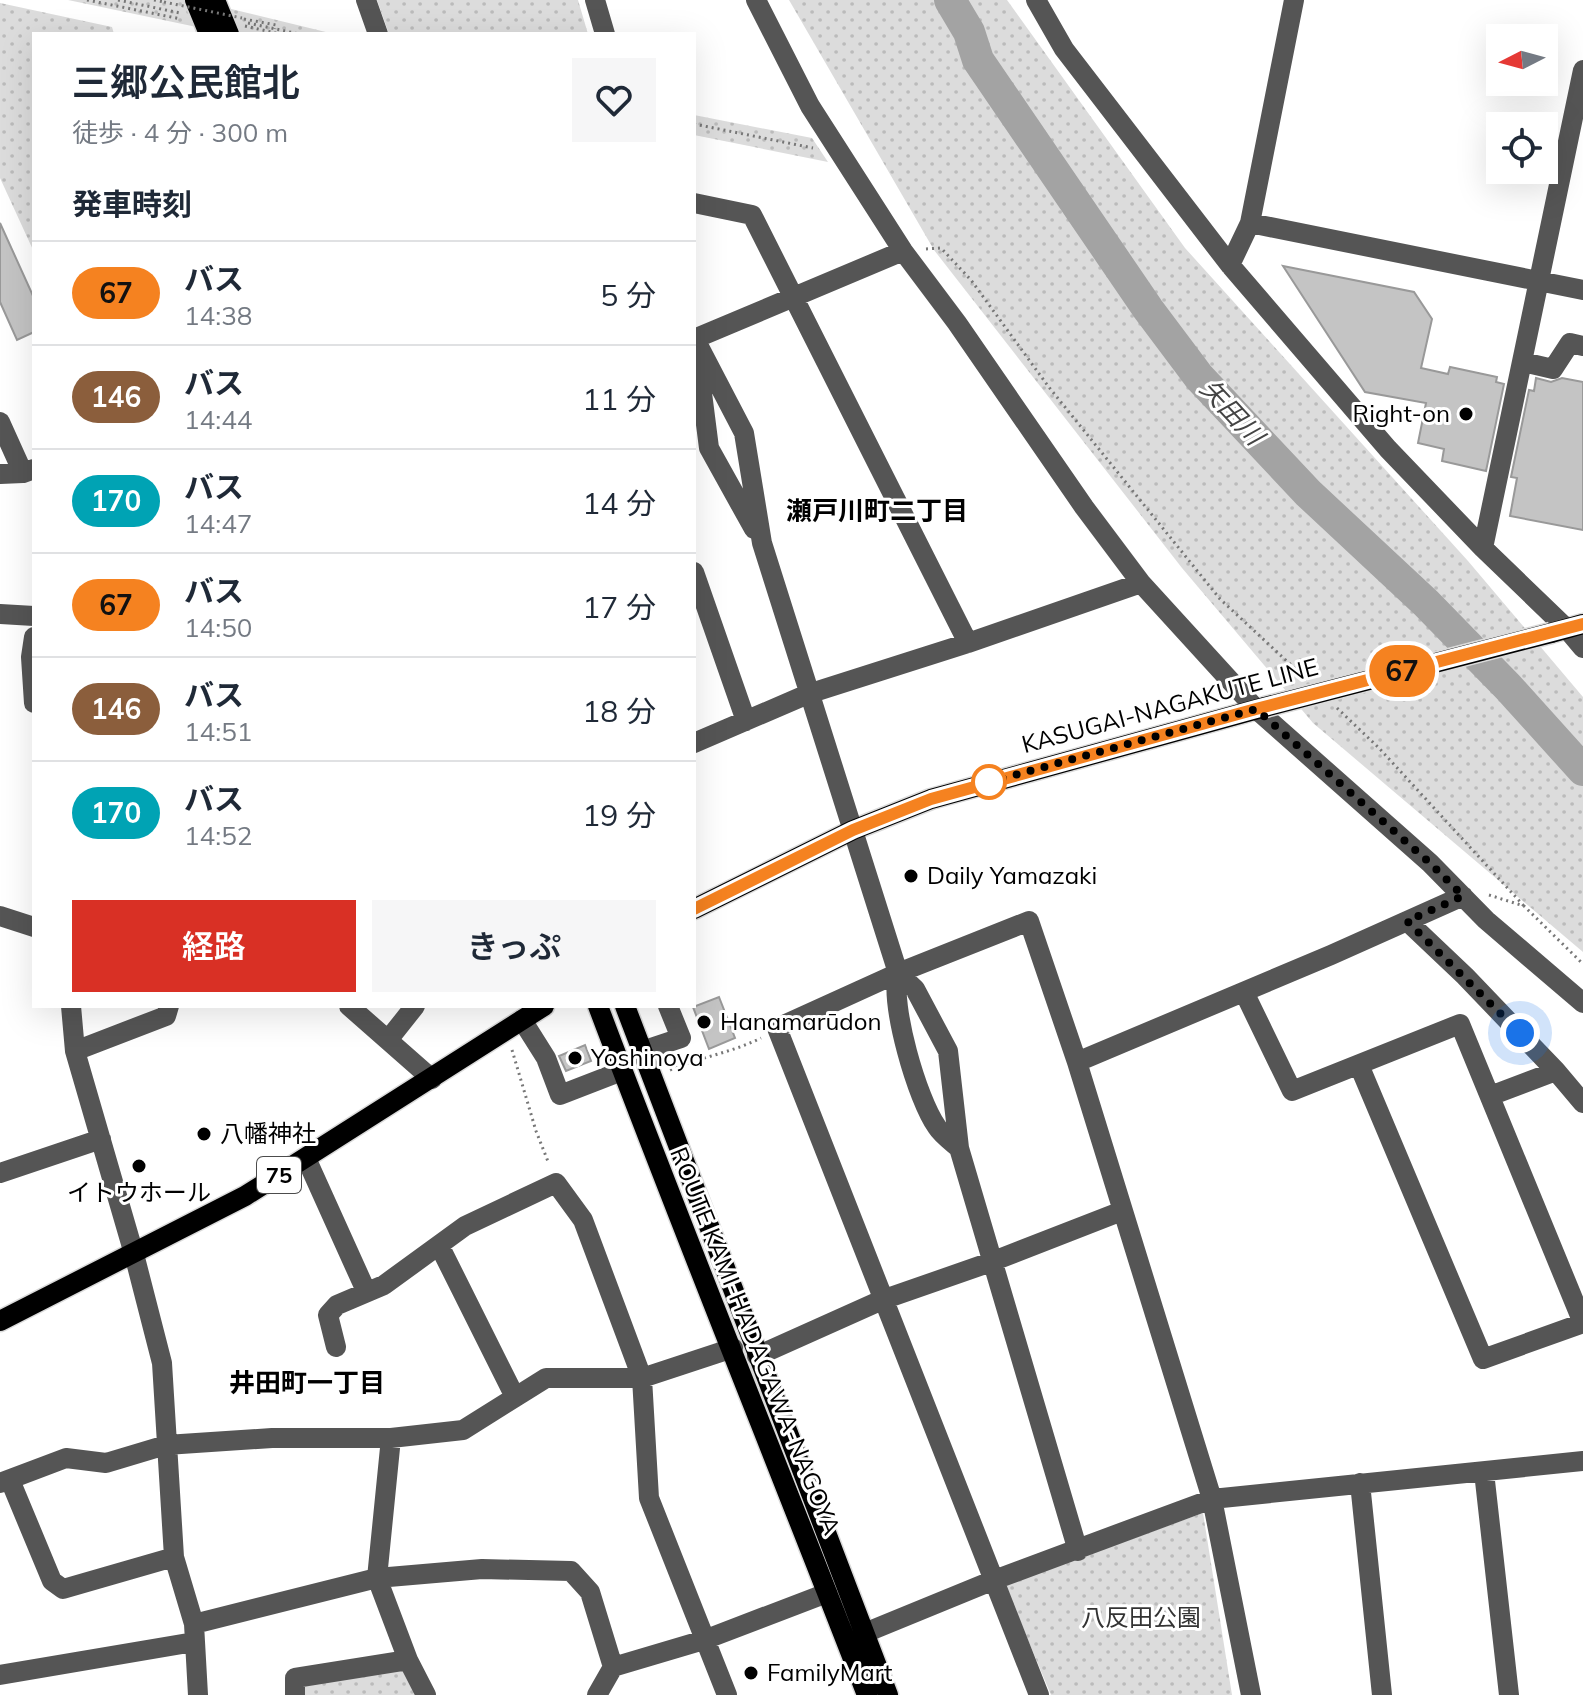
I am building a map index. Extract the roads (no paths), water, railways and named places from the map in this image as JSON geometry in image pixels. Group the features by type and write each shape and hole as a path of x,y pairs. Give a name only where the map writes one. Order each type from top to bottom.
{"main road":[{"path":"215,0 222,26"},
{"path":"187,6 222,26"},
{"name":"KASUGAI-NAGAKUTE LINE","path":"696,908 853,830 931,799 1261,708 1567,629"},
{"name":"75","path":"0,1321 245,1196 541,1008"},
{"name":"ROUTE KAMI-HADAGAWA-NAGOYA","path":"599,1008 653,1154 733,1348 827,1593 888,1695"},
{"name":"ROUTE KAMI-HADAGAWA-NAGOYA","path":"626,1008 757,1356 856,1637 867,1695"}],"street":[{"path":"366,0 377,32"},
{"path":"595,0 604,32"},
{"path":"756,0 810,106 903,251 1141,583 1261,708 1430,863 1472,894 1486,920 1583,1003"},
{"path":"1036,0 1064,49 1230,265 1388,449 1583,648"},
{"path":"1230,265 1250,223 1294,0"},
{"path":"1483,548 1583,70"},
{"path":"696,203 752,215 968,643"},
{"path":"1250,223 1583,290"},
{"path":"696,337 903,251"},
{"path":"696,342 744,433 762,543 898,973 915,989 948,1051 959,1148 1078,1551"},
{"path":"1523,362 1553,369 1570,343 1583,346"},
{"path":"696,353 709,448 762,543"},
{"path":"0,422 28,471 0,474"},
{"path":"696,578 746,721"},
{"path":"696,742 808,694 1141,583"},
{"path":"0,614 32,616"},
{"path":"32,650 32,672"},
{"path":"1077,1062 1472,894"},
{"path":"0,916 32,926"},
{"path":"1039,1695 777,1028 898,973 1029,921 1077,1062 1212,1499 1251,1695"},
{"path":"1407,921 1465,976 1583,1103"},
{"path":"898,973 894,987 908,1061 937,1127 959,1148"},
{"path":"1244,992 1292,1091 1460,1024 1583,1323 1483,1359 1359,1065"},
{"path":"71,1008 75,1051 162,1363 174,1557 194,1633 198,1695"},
{"path":"75,1051 166,1016 168,1008"},
{"path":"351,1008 432,1079"},
{"path":"388,1040 413,1008"},
{"path":"642,1051 681,1038 669,1008"},
{"path":"514,1025 546,1058 560,1095 622,1071"},
{"path":"1490,1096 1556,1071"},
{"path":"0,1173 101,1139"},
{"path":"306,1158 366,1291"},
{"path":"336,1347 328,1315 337,1305 384,1285 465,1226 556,1183 583,1220 642,1378 649,1498 727,1695"},
{"path":"757,1356 882,1300 1122,1211"},
{"path":"440,1247 515,1397"},
{"path":"174,1557 63,1589 52,1581 5,1482 66,1458 106,1463 166,1445 272,1438 391,1438 463,1430 546,1378 642,1378 733,1348"},
{"path":"391,1438 377,1578 408,1660 426,1695"},
{"path":"856,1637 994,1580 1212,1499 1583,1461"},
{"path":"1484,1472 1509,1695"},
{"path":"1360,1483 1382,1695"},
{"path":"6,1695 0,1678 194,1633 377,1578 482,1569 571,1571 590,1592 613,1667"},
{"path":"597,1695 613,1667 704,1640 827,1593"},
{"path":"295,1695 295,1678 408,1660"}],"waterway":[{"name":"矢田川","path":"950,0 969,32 978,60 1148,309 1199,377 1308,493 1426,603 1583,770"}],"place":[{"name":"Right-on","path":"1466,414"},
{"name":"Daily Yamazaki","path":"911,876"},
{"name":"Hanamarūdon","path":"704,1022"},
{"name":"Yoshinoya","path":"575,1058"},
{"name":"八幡神社","path":"204,1134"},
{"name":"イトウホール","path":"139,1166"},
{"name":"FamilyMart","path":"751,1673"}],"district":[{"name":"瀬戸川町二丁目","path":"877,511"},
{"name":"井田町一丁目","path":"307,1383"}],"park label":[{"name":"八反田公園","path":"1141,1618"}]}
